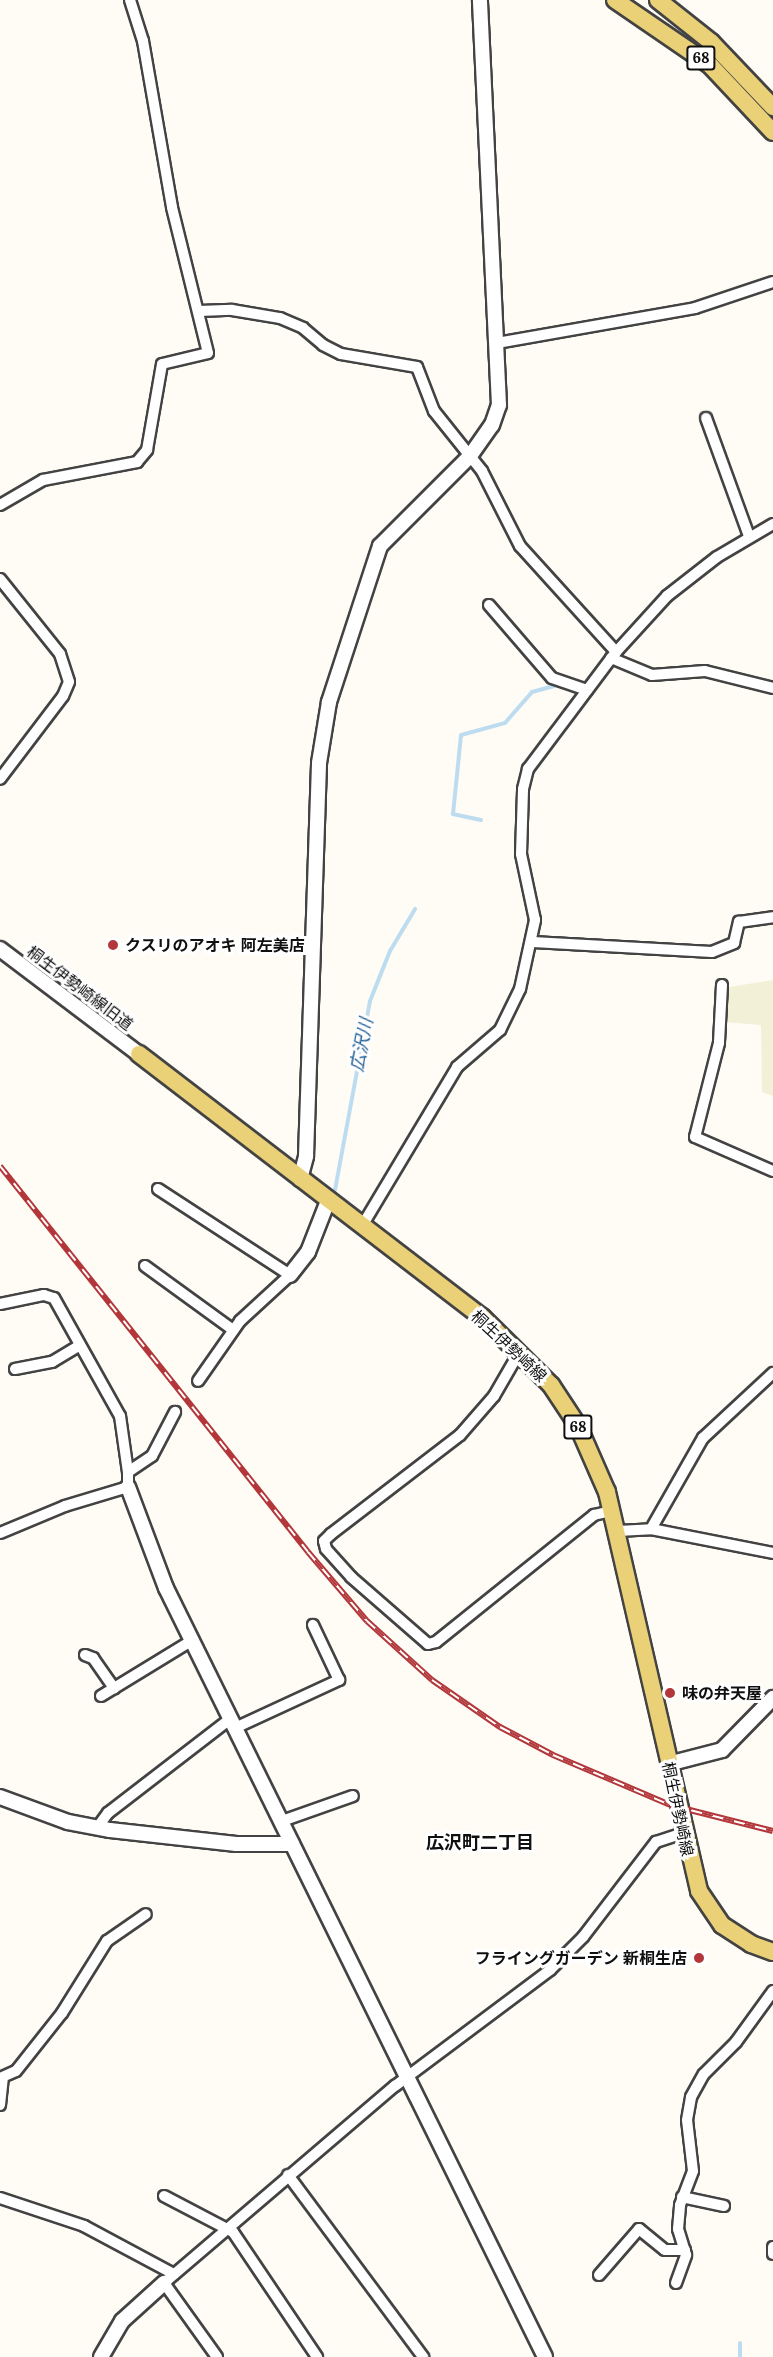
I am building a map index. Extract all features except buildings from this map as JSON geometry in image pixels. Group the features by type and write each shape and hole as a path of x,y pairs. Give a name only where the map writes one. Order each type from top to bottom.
{"main road":[{"name":"68","path":"615,0 710,65 773,132"},
{"name":"68","path":"658,0 711,42 773,107"},
{"name":"桐生伊勢崎線","path":"139,1054 520,1351 551,1385 578,1426 612,1511 695,1880 712,1914 734,1934 773,1952"}],"street":[{"path":"0,506 43,480 92,473 137,462 143,456 162,364 208,354 200,311 172,207 143,41 130,0"},
{"path":"300,1179 306,1156 319,763 329,702 380,546 470,456 497,412 497,343 480,0"},
{"path":"497,343 695,309 773,282"},
{"path":"200,311 232,310 280,318 303,328 323,345 341,354 417,367 434,411 482,471 506,523 531,561 614,655 652,675 705,671 773,688"},
{"path":"706,418 748,536"},
{"path":"362,1226 457,1067 500,1030 520,989 533,942 535,920 521,854 525,779 614,655 690,577 748,536 773,524"},
{"path":"0,579 60,654 69,682 63,696 0,779"},
{"path":"489,605 552,678 587,690"},
{"path":"533,942 712,952 734,943 739,922 773,917"},
{"name":"桐生伊勢崎線旧道","path":"0,950 139,1054"},
{"path":"722,985 719,1043 695,1137 773,1171"},
{"path":"158,1189 290,1275"},
{"path":"198,1381 233,1330 290,1275 308,1252 328,1201"},
{"path":"145,1266 233,1330"},
{"path":"0,1304 50,1296 120,1416 128,1487 166,1588 545,2357"},
{"path":"15,1370 52,1362 79,1346"},
{"path":"520,1351 494,1396 460,1435 331,1534 324,1541 326,1549 351,1577 428,1644 436,1642 594,1515 612,1511"},
{"path":"651,1529 703,1438 773,1373"},
{"path":"128,1472 152,1456 175,1412"},
{"path":"0,1533 65,1506 128,1487"},
{"path":"618,1532 651,1529 773,1552"},
{"path":"97,1828 108,1813 233,1723 339,1680 313,1625"},
{"path":"101,1696 191,1641"},
{"path":"85,1655 93,1658 114,1688"},
{"path":"668,1764 722,1750 773,1698"},
{"path":"282,1821 353,1796"},
{"path":"0,1797 68,1822 97,1828 236,1844 292,1844"},
{"path":"100,2357 122,2321 288,2175 406,2077 559,1962 656,1842 683,1833"},
{"path":"0,2105 2,2078 16,2071 65,2009 107,1941 146,1914"},
{"path":"676,2283 685,2260 678,2229 682,2197 693,2166 687,2120 691,2097 704,2074 736,2042 773,1991"},
{"path":"288,2175 423,2357"},
{"path":"164,2196 228,2228 317,2357"},
{"path":"682,2197 724,2205"},
{"path":"0,2198 84,2226 169,2278 217,2357"},
{"path":"599,2275 639,2229 665,2250 684,2250"},
{"path":"773,2247 773,2254"}],"shaded area":[{"path":"773,980 773,1096 762,1092 761,1025 724,1022 729,987"}],"waterway":[{"path":"481,820 453,814 461,735 505,723 532,692 554,686"},
{"name":"広沢川","path":"335,1190 370,1001 390,951 415,909"},
{"path":"740,2343 740,2357"}],"railway":[{"path":"0,1166 308,1552 367,1621 432,1680 500,1727 553,1755 670,1805 773,1831"}],"place":[{"name":"クスリのアオキ 阿左美店","path":"113,945"},
{"name":"味の弁天屋","path":"670,1693"},
{"name":"フライングガーデン 新桐生店","path":"699,1958"}],"district":[{"name":"広沢町二丁目","path":"480,1843"}]}
